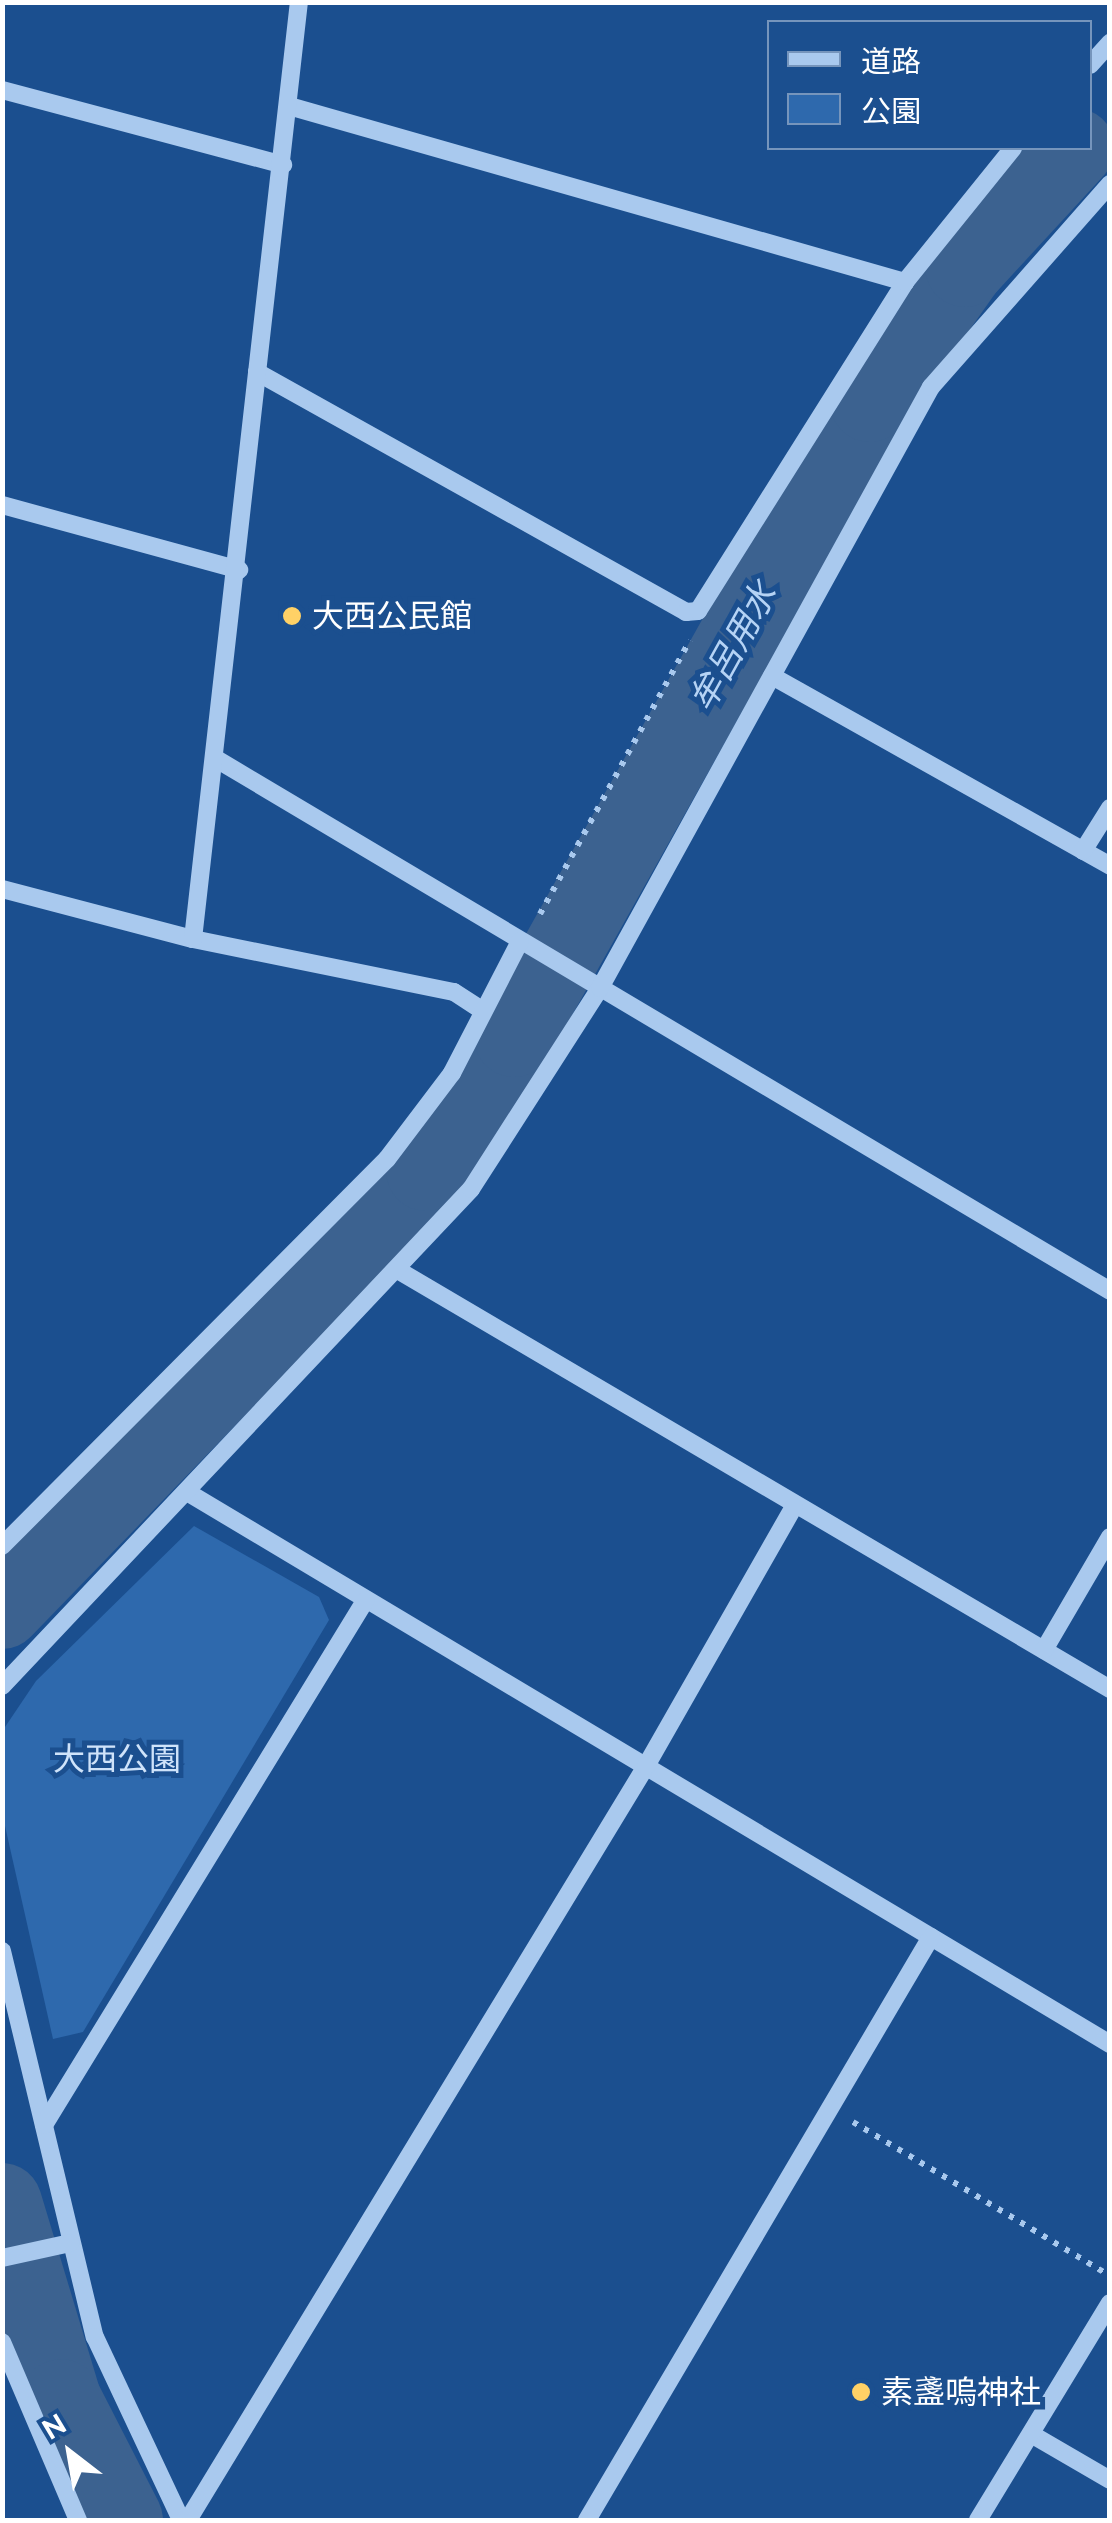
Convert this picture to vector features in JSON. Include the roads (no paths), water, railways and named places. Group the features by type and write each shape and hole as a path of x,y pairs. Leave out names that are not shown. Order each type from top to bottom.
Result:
{"street":[{"path":"193,940 218,760 299,2"},
{"path":"1092,63 1110,44"},
{"path":"2,90 283,166"},
{"path":"288,106 906,282"},
{"path":"257,372 686,612 698,611 906,282 1011,150"},
{"path":"2,1686 192,1494 401,1272 472,1190 600,988 931,387 1110,184"},
{"path":"2,505 239,570"},
{"path":"772,676 1110,866"},
{"path":"218,760 1110,1290"},
{"path":"1084,851 1110,808"},
{"path":"2,890 193,940 454,992 480,1008"},
{"path":"2,1546 387,1159 452,1073 480,1008 526,945"},
{"path":"401,1272 794,1507 1110,1689"},
{"path":"192,1494 1110,2044"},
{"path":"185,2520 646,1766 794,1507"},
{"path":"1044,1650 1110,1537"},
{"path":"44,2125 365,1601"},
{"path":"593,2519 931,1938"},
{"path":"2,1951 95,2337 185,2520"},
{"path":"2,2258 70,2243"},
{"path":"978,2520 1110,2304"},
{"path":"2,2342 78,2520"},
{"path":"1032,2434 1110,2480"}],"waterway":[{"name":"牟呂用水","path":"2,1609 426,1171 514,1037 870,402 965,267 1073,150"},
{"path":"2,2203 61,2399 123,2520"}],"place":[{"name":"大西公民館","path":"292,616"},
{"name":"素盞嗚神社","path":"861,2392"}],"park label":[{"name":"大西公園","path":"117,1759"}]}
